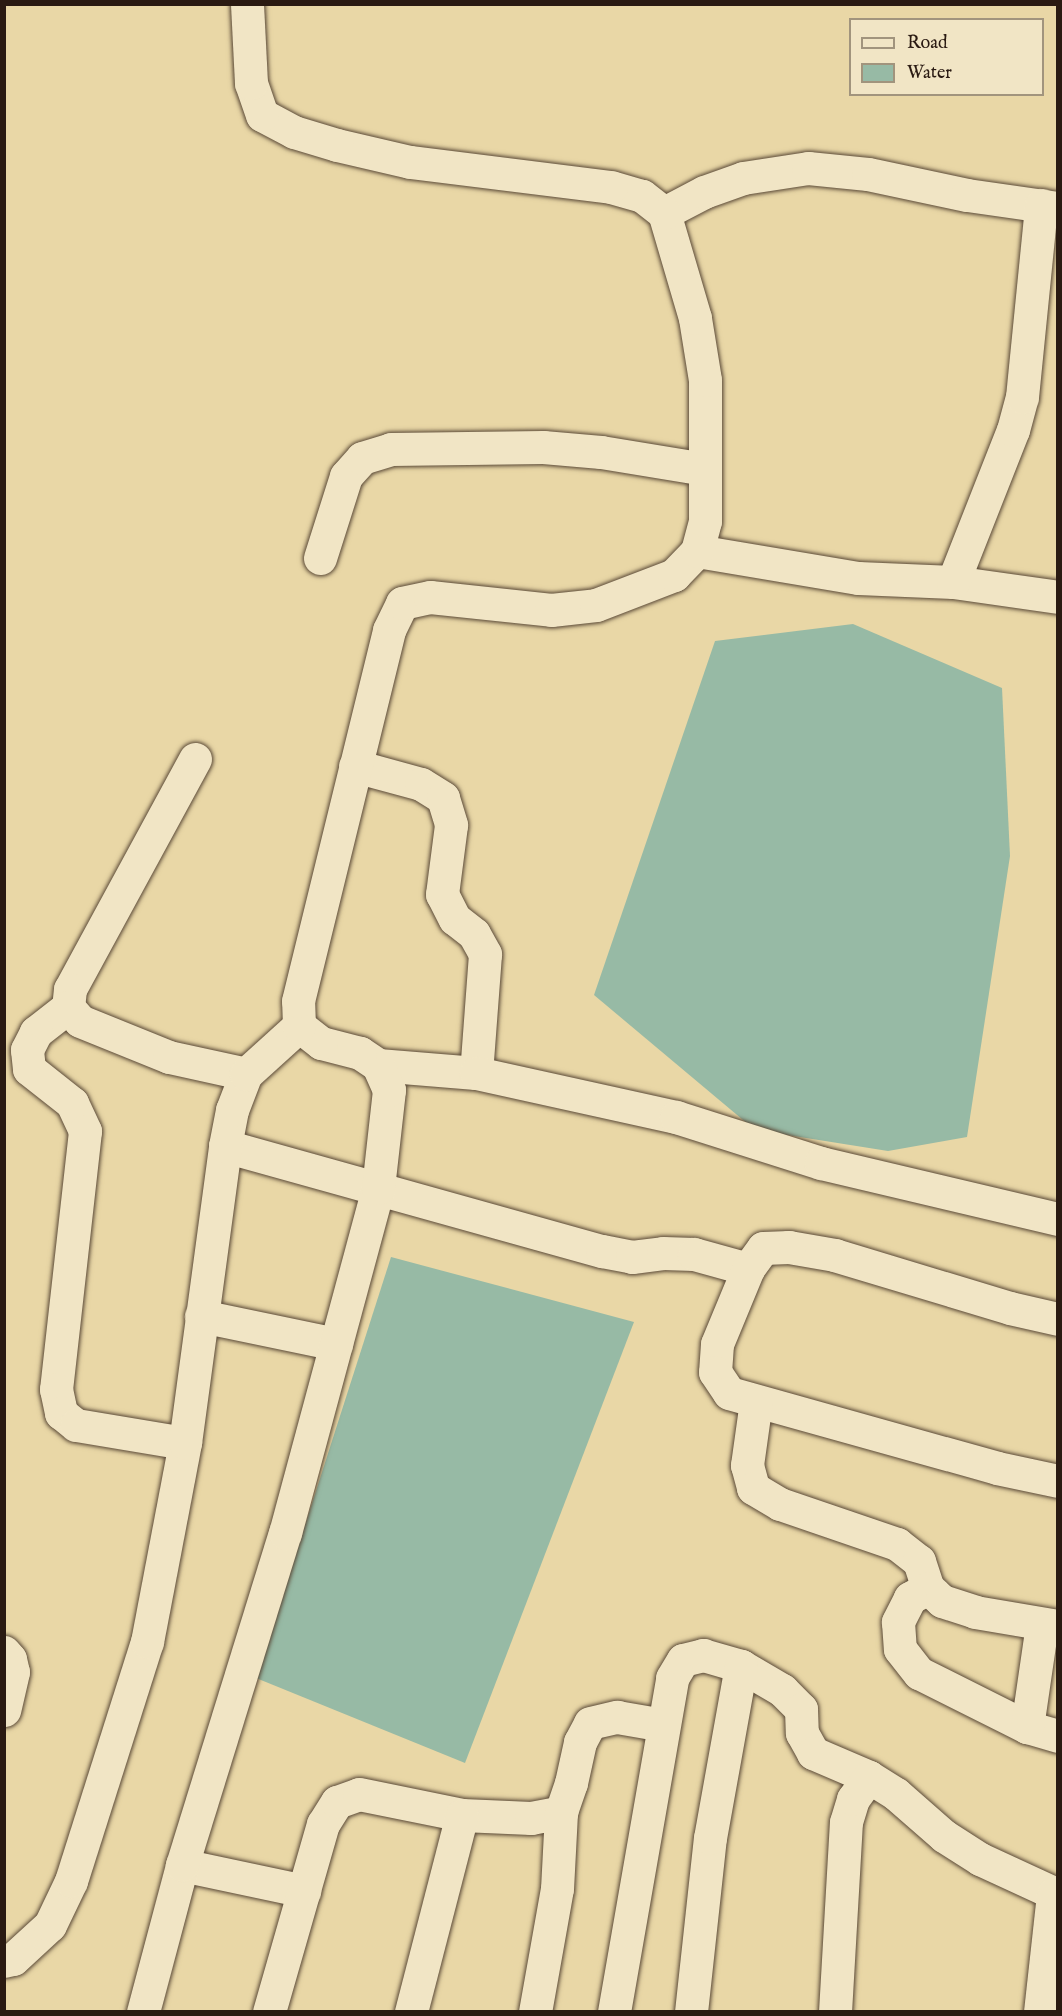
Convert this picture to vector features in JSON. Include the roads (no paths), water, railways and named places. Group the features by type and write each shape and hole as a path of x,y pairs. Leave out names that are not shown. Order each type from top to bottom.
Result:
{"street":[{"path":"246,4 251,83 262,115 294,132 337,146 410,162 611,187 642,196 664,213 696,318 705,380 705,521 697,551 674,575 596,605 551,610 430,597 402,603 389,630 355,766 298,1001 299,1026"},
{"path":"664,213 704,192 743,178 808,168 868,174 968,195 1049,207 1022,397 1013,430 953,582"},
{"path":"321,558 346,476 362,458 391,449 543,447 601,452 705,469"},
{"path":"697,551 858,578 953,582 1058,597"},
{"path":"185,1443 76,1425 61,1413 56,1389 85,1131 72,1103 29,1069 27,1050 36,1032 68,1007 70,989 195,759"},
{"path":"355,766 421,784 443,798 451,825 442,894 454,919 474,934 485,954 476,1073"},
{"path":"68,1007 80,1021 169,1057 246,1074"},
{"path":"299,1026 321,1043 360,1053 378,1065 476,1073 676,1117 821,1163 1058,1219"},
{"path":"4,1961 13,1959 50,1925 71,1881 147,1642 185,1443 201,1316 232,1110 246,1074 299,1026"},
{"path":"143,2012 182,1865 285,1533 378,1188 389,1090 378,1065"},
{"path":"225,1146 602,1251 632,1257 663,1253 694,1254 748,1269"},
{"path":"1058,1319 1010,1308 834,1255 789,1247 762,1248 748,1269 717,1344 715,1372 729,1393 997,1468 1058,1481"},
{"path":"201,1316 336,1344"},
{"path":"756,1401 747,1465 753,1488 780,1504 897,1544 919,1561 928,1588 942,1601 975,1612 1050,1625 1027,1727"},
{"path":"928,1588 910,1598 898,1622 900,1649 919,1673 1027,1727 1058,1737"},
{"path":"4,1652 10,1659 13,1672 4,1710"},
{"path":"614,2012 672,1678 683,1660 703,1655 741,1666 782,1690 801,1709 802,1733 813,1753 869,1777 896,1794 944,1836 980,1859 1055,1895 1040,2012"},
{"path":"691,2012 710,1838 741,1666"},
{"path":"535,2012 551,1934 557,1889 561,1812 571,1783 580,1742 590,1723 617,1717 663,1725"},
{"path":"835,2012 846,1822 853,1799 869,1777"},
{"path":"269,2012 323,1824 337,1802 359,1794 462,1815 531,1818 561,1812"},
{"path":"411,2012 462,1815"},
{"path":"182,1865 304,1891"}],"water":[{"path":"853,624 1002,688 1010,856 967,1137 888,1151 755,1130 594,995 715,641"},
{"path":"391,1257 634,1322 465,1763 256,1678"}]}
